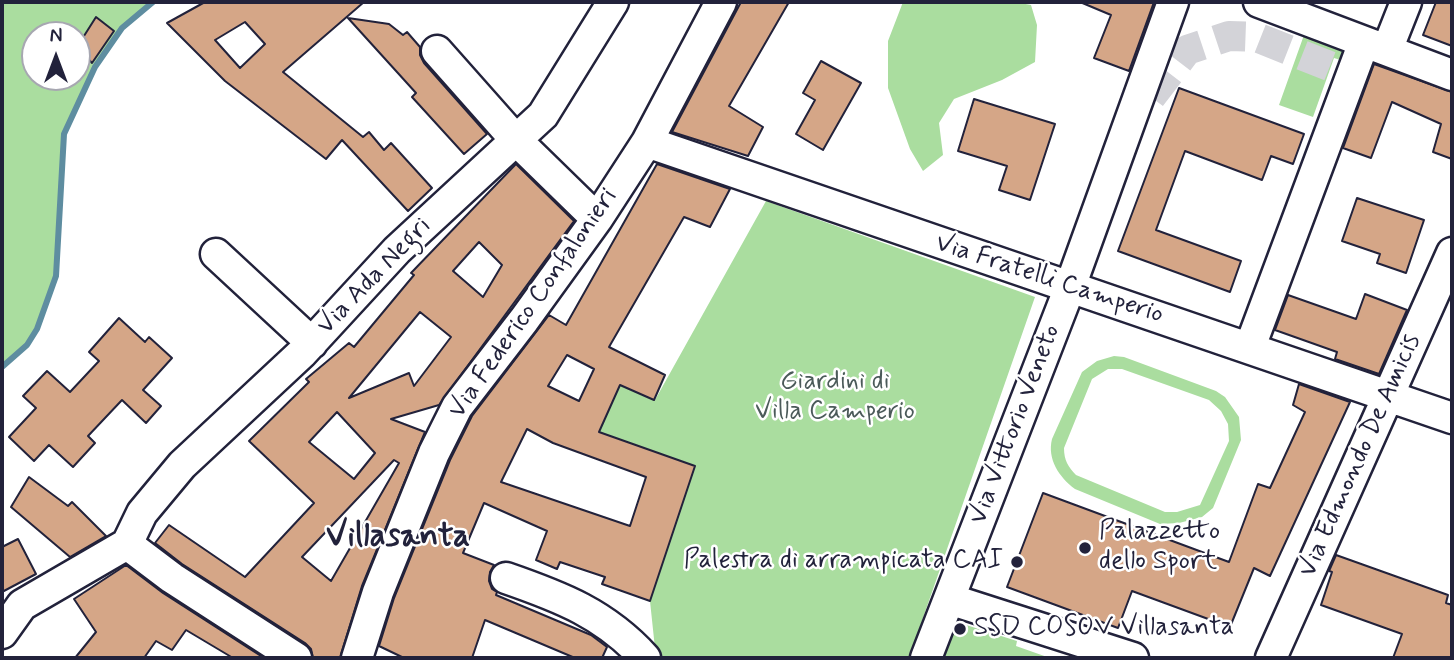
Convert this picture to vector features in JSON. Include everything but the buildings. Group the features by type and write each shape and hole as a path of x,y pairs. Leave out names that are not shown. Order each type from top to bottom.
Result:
{"street":[{"name":"Via Ada Negri","path":"127,544 142,513 182,465 312,343 397,250 543,115 613,2"},
{"name":"Via Federico Confalonieri","path":"357,658 378,592 434,453 457,407 597,219 647,142 721,2"},
{"name":"Via Vittorio Veneto","path":"926,658 1070,287 1114,164 1149,84 1173,2"},
{"path":"1259,2 1452,75"},
{"path":"1250,347 1327,142 1375,46 1406,2"},
{"path":"437,51 515,139 597,219"},
{"path":"1327,142 1322,126 1323,113 1337,69"},
{"name":"Via Fratelli Camperio","path":"647,142 1452,418"},
{"name":"Via Edmondo De Amicis","path":"1271,658 1452,253"},
{"path":"216,254 312,343"},
{"path":"2,633 22,606 127,544 172,578 296,658"},
{"path":"506,578 552,594 606,621 645,658"},
{"path":"949,599 1133,658"}],"green space":[{"path":"2,2 153,2 122,28 91,76 91,21 21,21 21,91 84,91 64,134 56,276 37,329 27,345 2,367"},
{"path":"903,2 1015,2 1031,5 1037,25 1035,62 1002,80 954,99 939,123 943,155 923,171 910,149 888,88 888,41"},
{"path":"1304,35 1350,51 1347,62 1334,58 1313,117 1279,105"},
{"name":"Giardini di Villa Camperio","path":"766,201 1035,297 909,658 656,658 650,601 695,466 599,432 620,385 655,400"},
{"path":"1114,356 1124,357 1216,391 1225,397 1239,417 1241,440 1213,508 1202,517 1179,523 1160,524 1075,489 1059,473 1051,454 1052,439 1082,372 1097,361","holes":["1108,369 1122,369 1209,400 1221,411 1228,424 1229,441 1200,505 1177,512 1165,512 1076,475 1069,466 1064,448 1092,379"]},
{"name":"SSD COSOV Villasanta","path":"944,618 1017,641 1016,646 1050,658 931,658"}],"waterway":[{"path":"2,367 27,345 37,329 56,276 64,134 95,67 122,28 153,2"}],"tunnel":[{"path":"1151,97 1187,50 1229,36 1256,37 1337,69"}],"place":[{"name":"Palazzetto dello Sport","path":"1085,548"},
{"name":"Palestra di arrampicata CAI","path":"1017,562"},
{"name":"SSD COSOV Villasanta","path":"960,629"}],"district":[{"name":"Villasanta","path":"398,538"}]}
